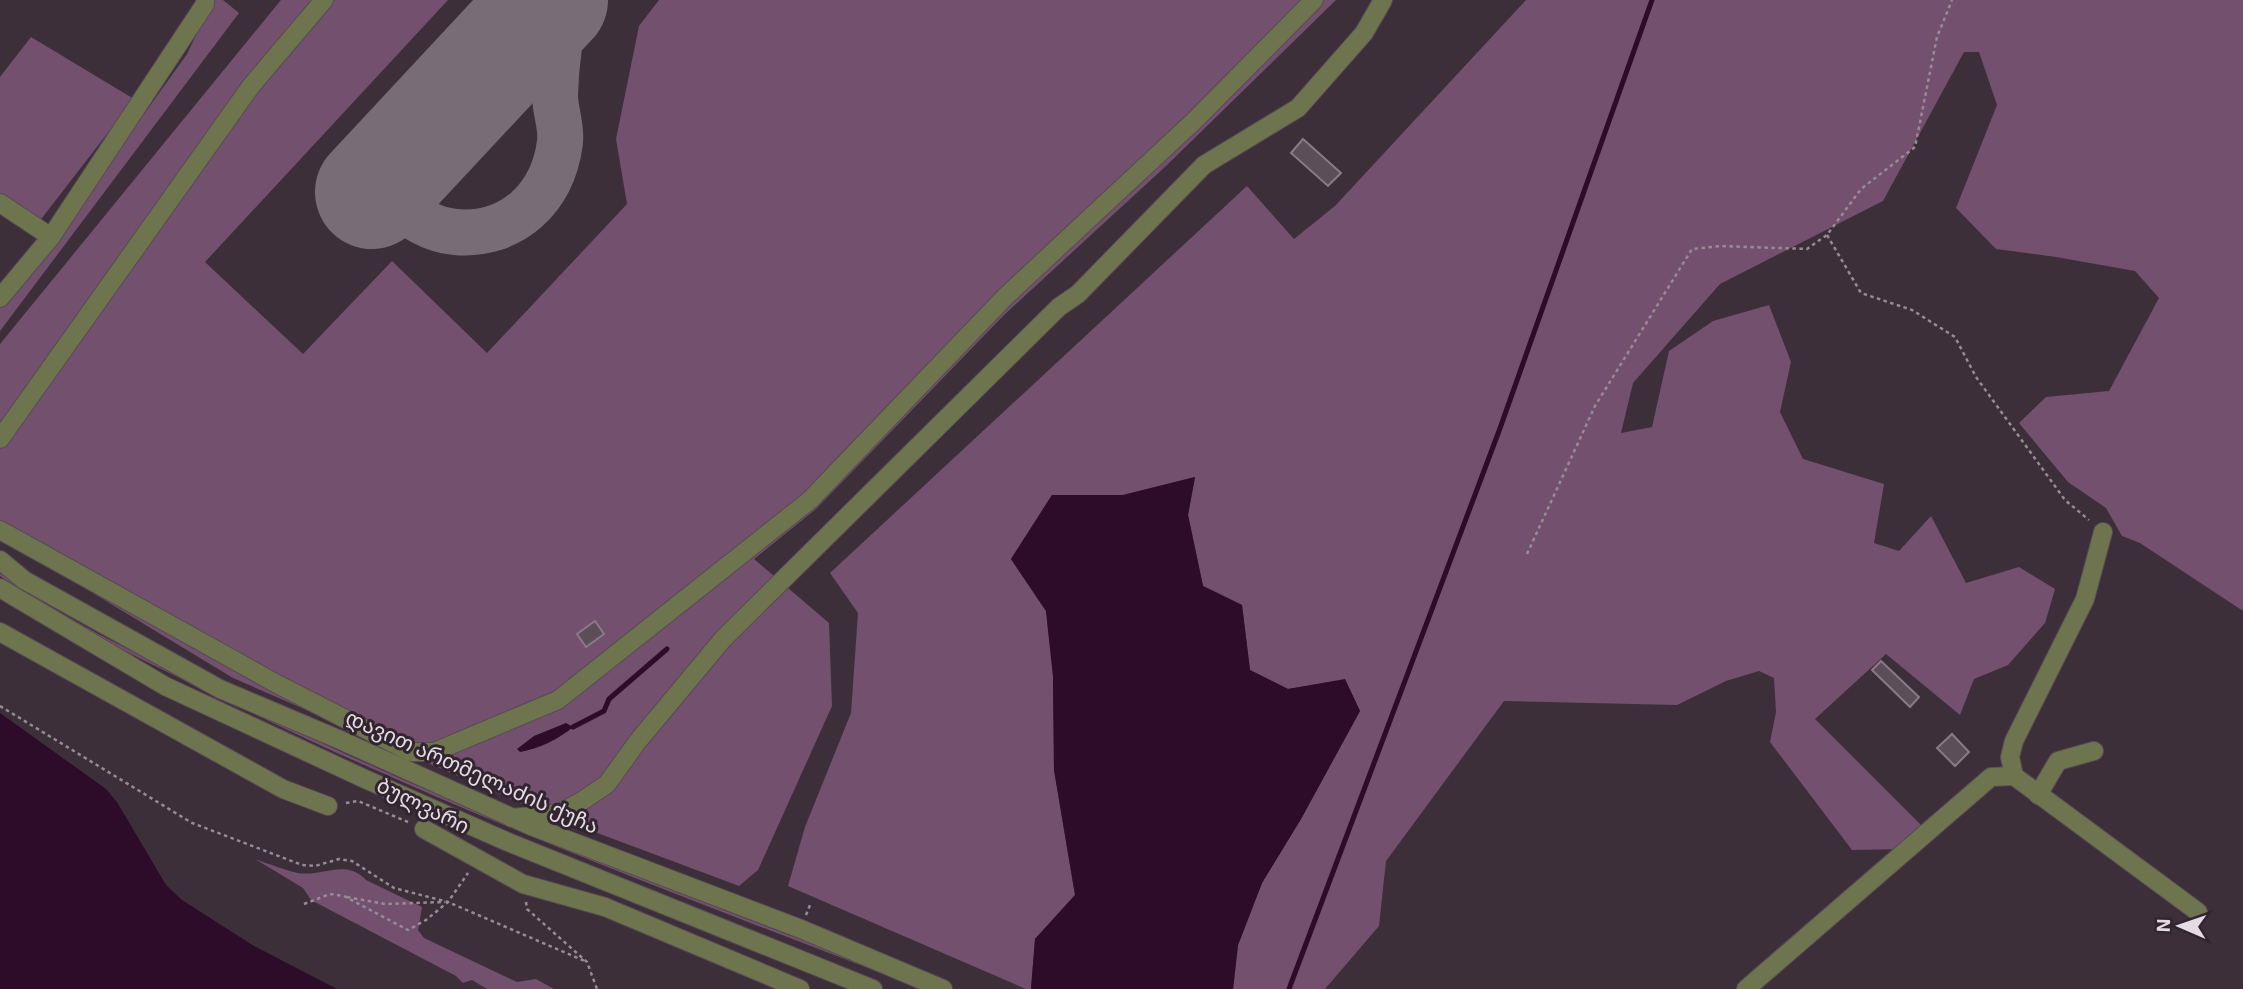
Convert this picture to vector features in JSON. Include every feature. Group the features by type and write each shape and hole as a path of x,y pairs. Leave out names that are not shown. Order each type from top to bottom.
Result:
{"street":[{"path":"0,298 51,237 205,4 205,0"},
{"path":"0,439 251,86 324,0"},
{"path":"0,530 277,684 410,752 434,752 454,746 558,700 810,500 1006,296 1194,121 1314,0"},
{"path":"512,818 560,813 582,802 607,784 638,741 723,639 1059,307 1078,294 1204,165 1298,108 1364,33 1383,0"},
{"path":"0,203 51,237"},
{"path":"2103,532 2085,599 2014,741 2010,757 2014,776 2198,912"},
{"name":"დავით ართმელაძის ქუჩა","path":"0,560 24,580 220,689 512,818 801,929 943,989"},
{"path":"0,588 165,686 365,779 508,842 873,989"},
{"path":"0,632 283,789 328,806"},
{"path":"2038,795 2058,761 2094,751"},
{"path":"1746,989 1990,777 2014,776"},
{"name":"ბულვარი","path":"424,829 523,884 606,908 800,989"}],"path":[{"path":"1527,554 1595,406 1692,249 1721,246 1807,249 1827,235 1861,189 1916,147 1937,37 1952,0"},
{"path":"1827,235 1861,293 1912,310 1955,337 1976,377 2065,500 2103,532"},
{"path":"0,706 192,823 302,865 315,866 339,859 352,861 394,888 448,902 587,962"},
{"name":"ბულვარი","path":"328,806 358,801 424,829"},
{"path":"344,897 408,930 426,920 448,902 478,859"},
{"path":"523,884 527,909 587,962 597,989"},
{"path":"304,904 330,894 385,904 448,902"}],"shaded area":[{"path":"213,0 223,0 239,13 0,331 0,304 55,238 187,54"},
{"path":"281,0 448,0 205,262 303,354 392,261 487,353 627,204 616,139 639,26 659,0 1336,0 1166,166 1004,315 816,509 754,559 829,623 832,706 758,870 739,886 536,810 233,678 17,547 0,532 0,344"},
{"path":"1526,0 2243,0 2243,611 2140,543 2122,536 2106,508 2068,482 2019,423 2046,397 2109,391 2159,298 2135,271 1996,249 1956,208 1997,105 1979,52 1964,52 1883,201 1720,284 1633,383 1621,433 1652,427 1669,351 1713,321 1769,305 1791,362 1780,412 1803,459 1884,484 1874,543 1899,551 1931,516 1966,583 2019,567 2055,589 2045,623 2008,665 1974,679 1960,715 1886,654 1815,719 1928,832 1908,849 1852,850 1770,742 1776,712 1774,678 1759,671 1726,681 1677,705 1504,701 1386,861 1379,926 1325,989 1233,989 1238,945 1262,883 1301,819 1360,711 1345,680 1288,689 1250,670 1242,605 1203,586 1188,515 1195,477 1123,495 1052,495 1011,559 1046,611 1053,676 1054,770 1075,895 1035,939 1031,989 788,886 805,827 851,713 858,613 830,573 1247,186 1294,239 1335,206"},
{"path":"31,37 134,99 35,227 0,203 0,77"},
{"path":"1195,477 1188,515 1203,586 1242,605 1250,670 1288,689 1345,679 1360,711 1301,819 1262,883 1238,945 1233,989 1031,989 1035,939 1075,895 1054,770 1053,676 1046,611 1011,559 1052,495 1123,495"},
{"path":"0,573 56,610 115,643 321,743 493,818 930,989 922,989 581,857 329,749 89,632 29,596 0,576"},
{"path":"0,713 106,789 117,802 166,885 182,900 254,946 337,989 0,989"},
{"path":"566,723 573,727 555,739 527,751 520,752 517,749 534,736"},
{"path":"255,859 298,873 350,870 422,907 418,930 424,938 517,982 536,979 554,989 487,989 472,980 463,983 456,976 311,900 303,888"}],"building":[{"path":"1303,139 1341,173 1328,186 1291,153"},
{"path":"595,621 604,634 586,647 577,634"},
{"path":"1881,661 1919,697 1910,707 1872,670"},
{"path":"1952,734 1969,752 1955,766 1937,748"}],"waterway":[{"path":"1289,989 1499,431 1652,0"},
{"path":"573,727 604,711 609,699 667,649"}],"taxiway":[{"path":"526,0 464,49 370,147 384,182 395,200 407,212 430,225 455,232 476,232 494,228 526,210 549,180 560,142 555,101 557,59 568,0"}],"runway":[{"path":"372,192 551,0"}]}
